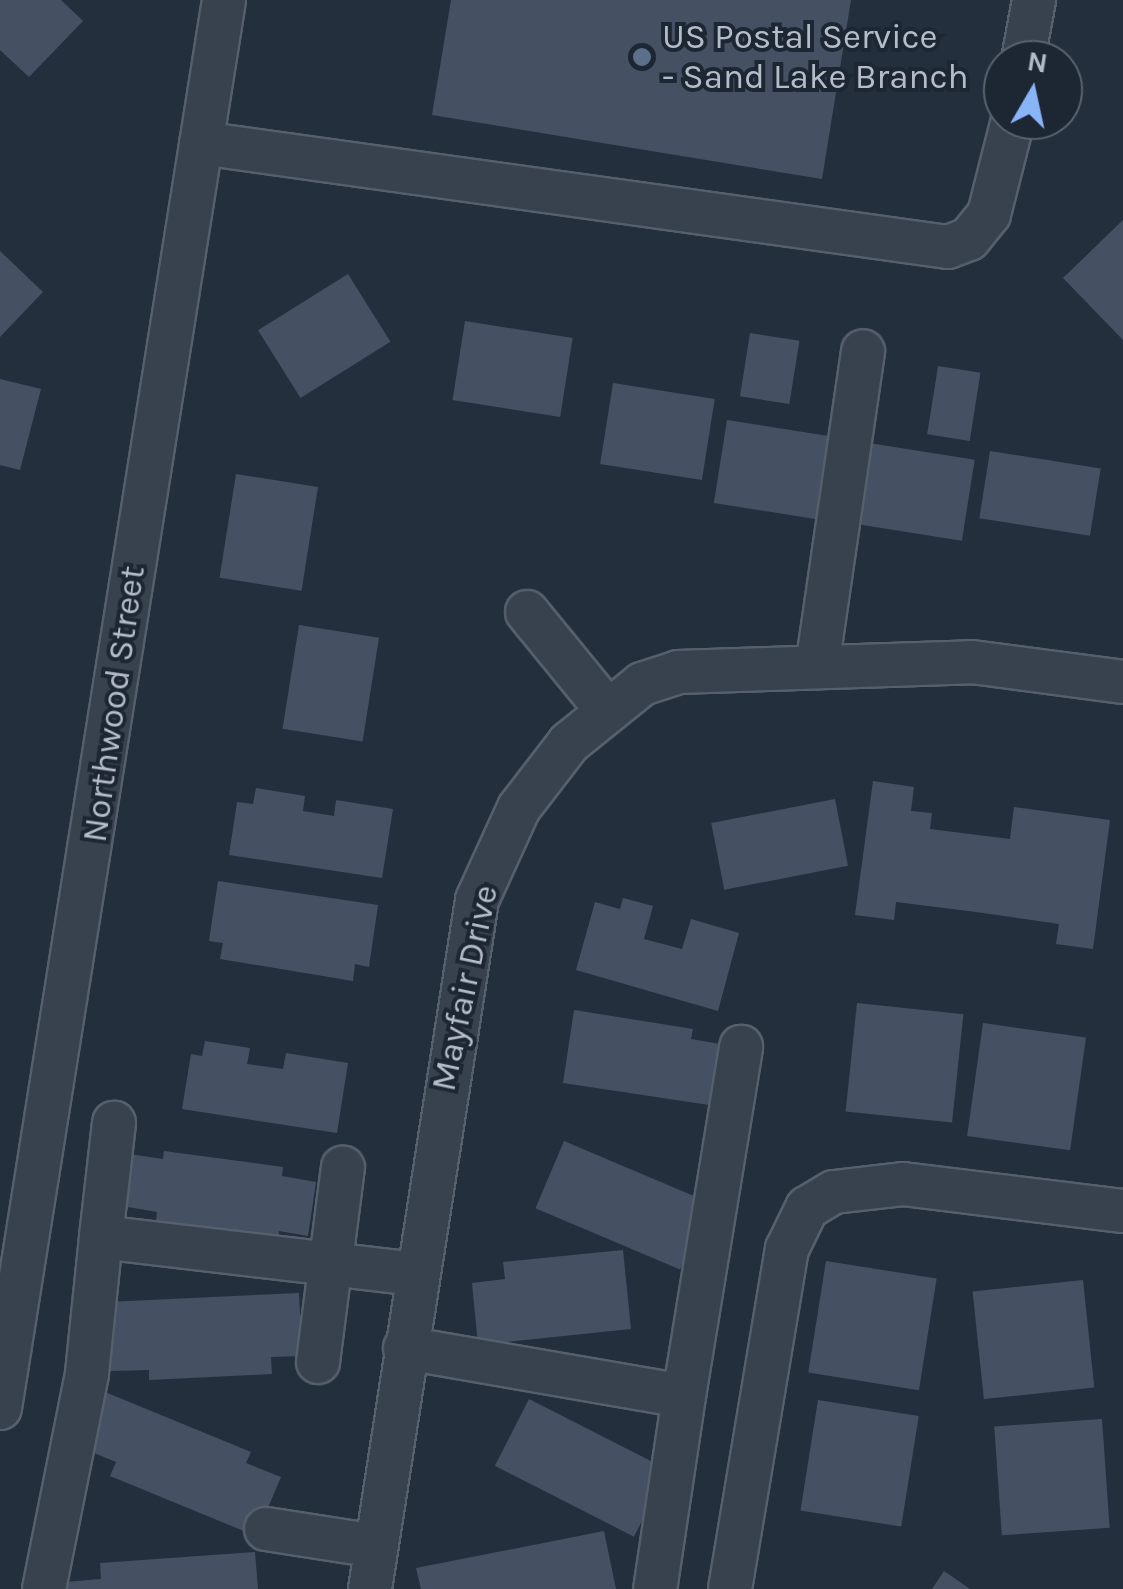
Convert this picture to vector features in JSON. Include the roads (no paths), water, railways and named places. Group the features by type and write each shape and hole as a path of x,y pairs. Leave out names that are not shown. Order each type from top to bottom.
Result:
{"street":[{"name":"Northwood Street","path":"0,1408 224,0"},
{"path":"1027,40 1034,0"},
{"path":"202,143 948,247 970,239 989,214 1008,140"},
{"path":"817,668 863,351"},
{"path":"527,612 606,709"},
{"name":"Mayfair Drive","path":"370,1589 415,1274 476,900 519,808 606,709 678,672 972,662 1123,682"},
{"path":"654,1589 741,1047"},
{"path":"44,1589 87,1373 114,1124"},
{"path":"318,1362 344,1168"},
{"path":"730,1589 787,1249 807,1208 834,1192 903,1184 1123,1211"},
{"path":"101,1237 415,1274"},
{"path":"404,1348 684,1396"},
{"path":"266,1530 376,1546"}],"place":[{"name":"US Postal Service - Sand Lake Branch","path":"642,57"}]}
